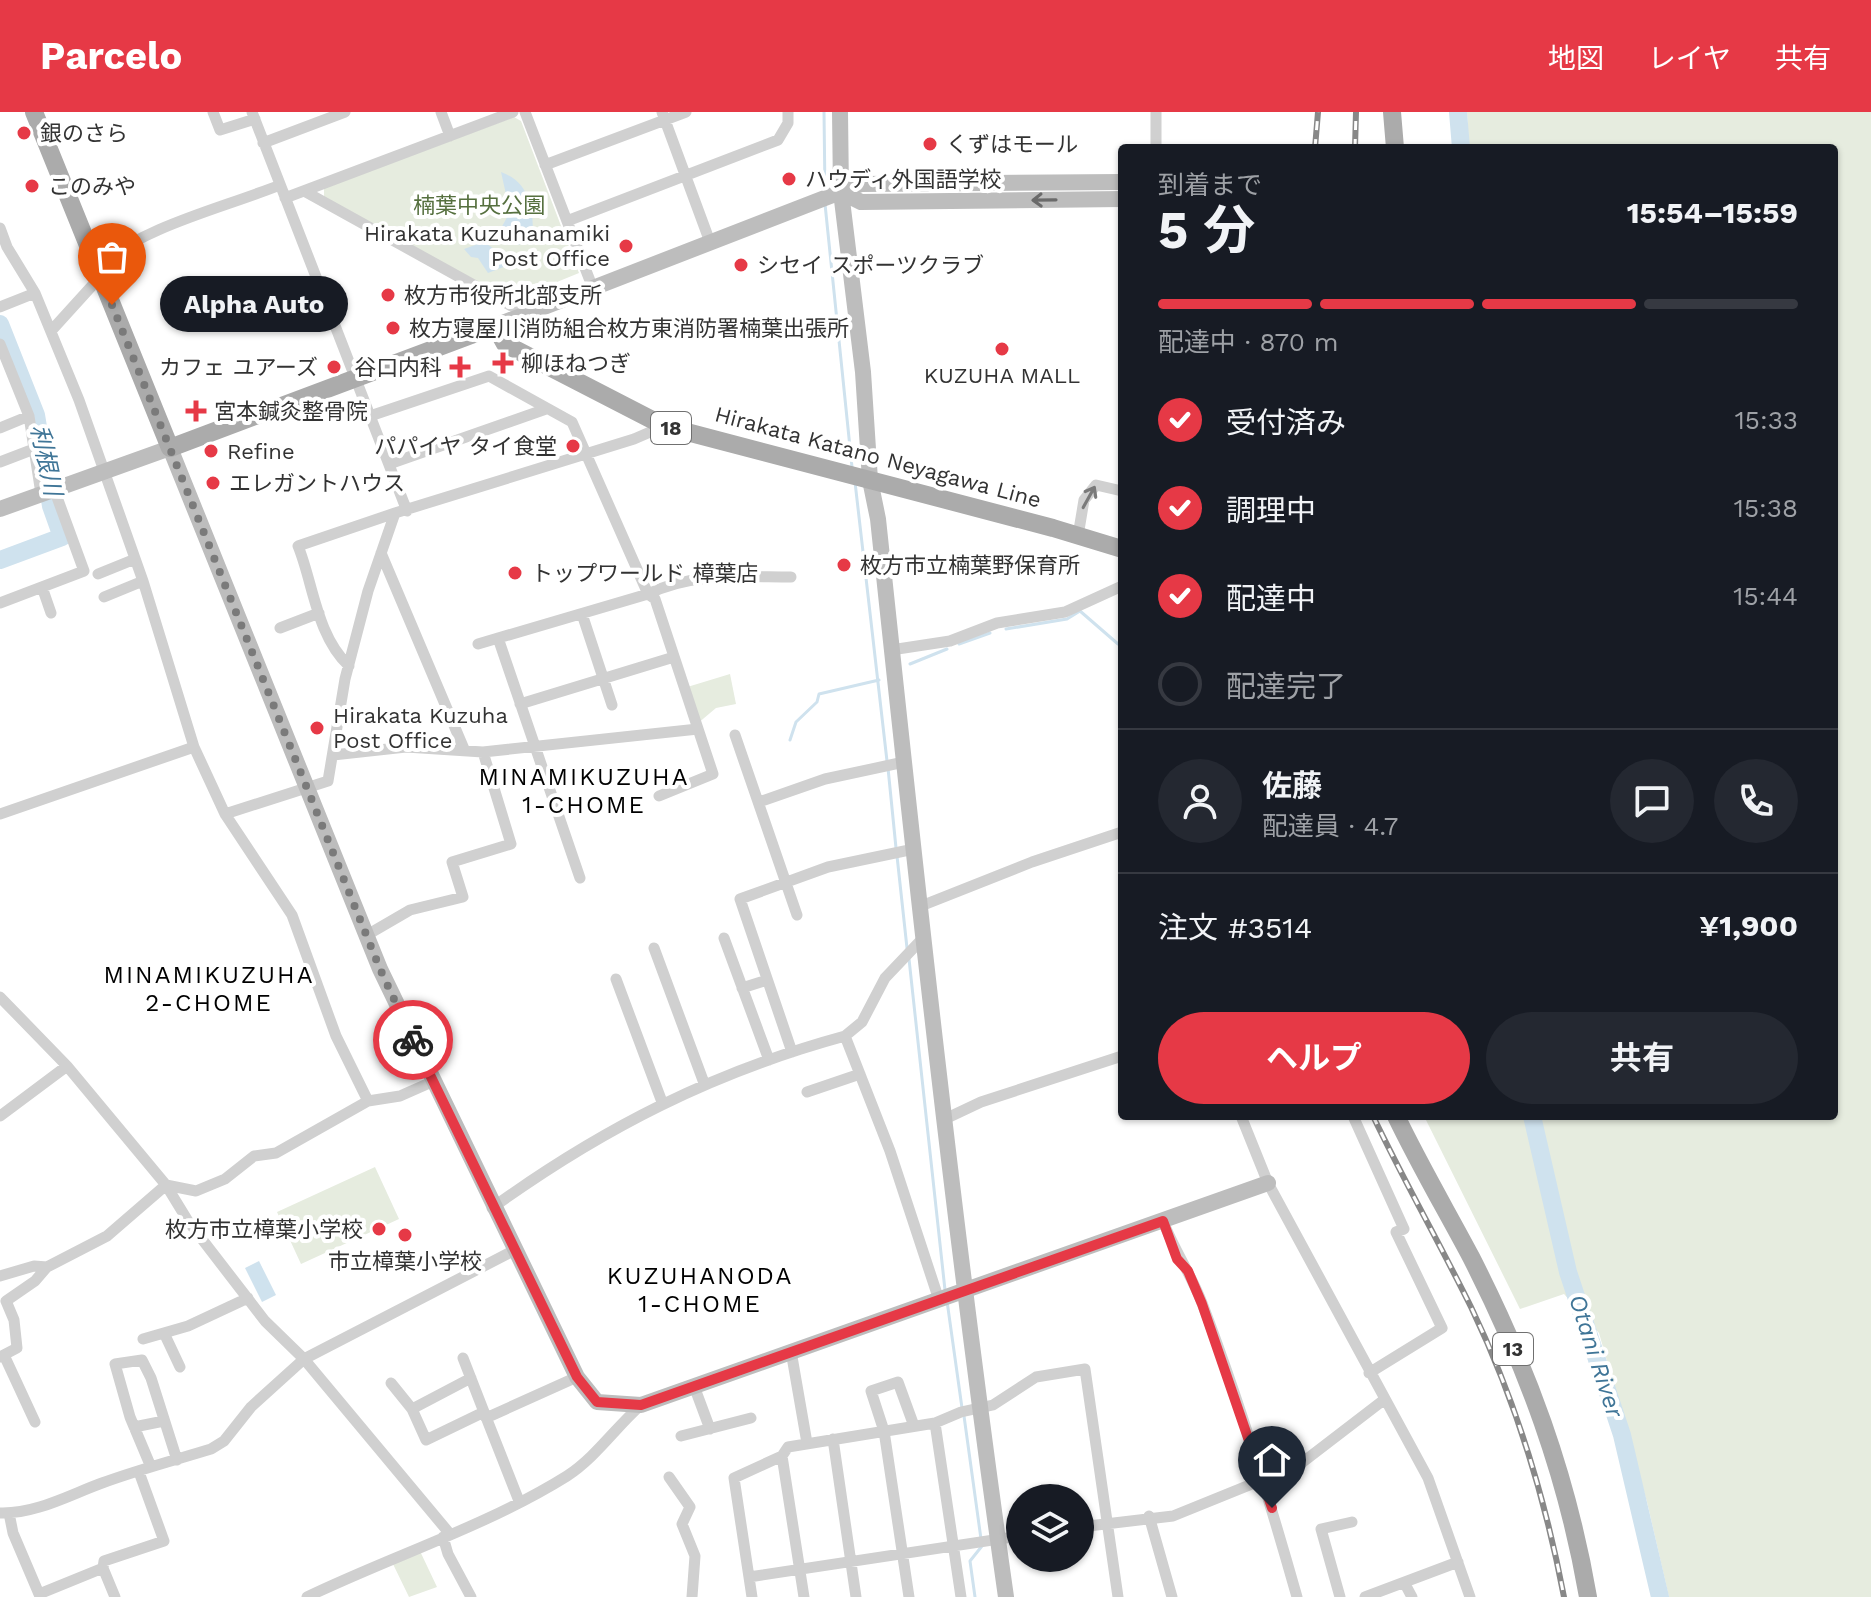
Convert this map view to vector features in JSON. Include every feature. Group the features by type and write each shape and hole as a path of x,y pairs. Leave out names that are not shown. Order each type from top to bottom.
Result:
{"main road":[{"path":"34,112 170,448 495,326"},
{"path":"1392,112 1395,144"},
{"name":"Hirakata Katano Neyagawa Line","path":"495,326 505,344 664,426 1118,548"},
{"name":"13","path":"1398,1120 1470,1255 1555,1450 1575,1523 1588,1597"}],"street":[{"path":"213,112 220,130 253,115 389,464 401,512 381,553 349,666 328,781 308,790 225,814"},
{"path":"263,143 345,112"},
{"path":"441,112 450,136"},
{"path":"285,198 513,112"},
{"path":"525,112 592,286"},
{"path":"545,165 663,116 686,112"},
{"path":"567,221 778,140 788,123 788,112"},
{"path":"840,112 841,192 863,372 870,480 921,906 962,1292 1006,1597"},
{"path":"1156,112 1156,144"},
{"path":"663,116 710,242"},
{"path":"495,326 861,184 1118,182"},
{"path":"51,331 112,253 280,185"},
{"path":"304,191 526,314"},
{"path":"841,192 861,202 1118,199"},
{"path":"0,228 7,247 35,293 51,331 143,581 194,747 225,814 292,915 336,1036 368,1101"},
{"path":"0,307 35,293"},
{"path":"0,344 4,365 29,416 34,449 48,492 84,571 0,603"},
{"path":"370,416 489,376 572,422 648,594 655,599 713,774 659,796"},
{"path":"389,464 546,409"},
{"path":"0,428 29,416"},
{"path":"349,666 338,656 319,613 298,546 664,426"},
{"path":"0,509 170,448 367,935 513,1251 577,1377 597,1402 641,1405"},
{"path":"0,462 34,449"},
{"path":"1078,536 1084,500 1096,485 1118,490"},
{"path":"381,553 464,749"},
{"path":"98,574 135,559"},
{"path":"478,644 648,594 666,585 699,579 791,577"},
{"path":"104,597 143,581"},
{"path":"42,587 51,613"},
{"path":"891,650 950,641 997,623 1065,612 1118,588"},
{"path":"280,628 319,613"},
{"path":"582,614 612,705"},
{"path":"498,638 580,878"},
{"path":"520,704 674,657"},
{"path":"333,755 406,747 483,752 698,729"},
{"path":"735,735 797,915"},
{"path":"0,814 194,747"},
{"path":"367,935 410,910 463,897 452,862 511,844 483,752"},
{"path":"759,802 825,779 904,762"},
{"path":"921,906 1032,862 1118,833"},
{"path":"792,1052 740,899 828,867 914,849"},
{"path":"492,1208 572,1151 662,1102 704,1083 845,1036 862,1022 885,978 924,937"},
{"path":"724,938 769,1060"},
{"path":"654,948 704,1083"},
{"path":"616,979 662,1102"},
{"path":"742,988 767,980"},
{"path":"0,997 67,1066 166,1185 188,1221 248,1298 304,1359 446,1535 448,1554 471,1597"},
{"path":"845,1036 890,1151 939,1300"},
{"path":"945,1119 981,1102 1118,1057"},
{"path":"0,1116 67,1066"},
{"path":"807,1092 860,1074"},
{"path":"166,1185 196,1191 225,1179 254,1156 276,1153 368,1101 400,1096 434,1081"},
{"path":"1243,1120 1268,1183 1428,1478 1470,1597"},
{"path":"1355,1120 1404,1229 1396,1232 1442,1328 1369,1373"},
{"path":"307,1597 519,1501 568,1475 597,1453 617,1425 641,1405 1268,1183"},
{"path":"35,1422 2,1356 17,1348 18,1340 6,1301 35,1281 47,1267 107,1236 166,1185"},
{"path":"1163,1221 1177,1259 1188,1271 1198,1294 1263,1478 1297,1597"},
{"path":"103,1568 40,1595 4,1513 62,1500 224,1441 251,1407 304,1359 513,1251"},
{"path":"0,1276 34,1266 47,1267"},
{"path":"143,1339 248,1298"},
{"path":"164,1333 180,1367"},
{"path":"791,1351 807,1443"},
{"path":"463,1358 519,1501"},
{"path":"115,1597 103,1568 104,1561 164,1541 115,1364 142,1360 177,1460"},
{"path":"739,1597 752,1594 734,1478 782,1456 788,1447 935,1423 993,1405 1036,1377 1085,1369 1118,1597"},
{"path":"391,1383 412,1409 426,1440 577,1377"},
{"path":"412,1409 471,1378"},
{"path":"909,1597 884,1431 871,1391 898,1382 914,1426"},
{"path":"694,1386 710,1429"},
{"path":"1094,1525 1149,1516 1173,1516 1299,1465 1385,1399"},
{"path":"681,1436 751,1418"},
{"path":"134,1427 164,1421"},
{"path":"935,1423 961,1597"},
{"path":"833,1439 856,1597"},
{"path":"782,1456 804,1597"},
{"path":"669,1477 690,1507 682,1524 695,1556 692,1597"},
{"path":"1149,1516 1172,1597"},
{"path":"1340,1597 1321,1529 1346,1527"},
{"path":"749,1577 1006,1538"},
{"path":"1373,1596 1458,1562"},
{"path":"1405,1584 1412,1597"}],"green space":[{"path":"1467,112 1871,112 1871,1597 1669,1597 1647,1502 1599,1333 1564,1294 1520,1309 1426,1120 1838,1120 1838,144 1469,144"},
{"name":"楠葉中央公園","path":"514,117 521,121 579,273 513,300 324,200 324,188"},
{"path":"730,674 736,704 716,708 697,724 684,688"},
{"path":"375,1167 399,1219 301,1264 277,1212"},
{"path":"419,1549 437,1587 409,1597 392,1562"}],"water":[{"path":"501,172 518,182 528,196 533,233 527,236 527,242 518,245 500,230 510,212"},
{"path":"487,244 514,263 488,273 478,258 471,257 464,249"},
{"path":"259,1261 276,1295 262,1302 245,1268"}],"waterway":[{"path":"824,112 825,193"},
{"name":"Otani River","path":"1458,112 1461,144"},
{"path":"825,204 852,467"},
{"name":"利根川","path":"0,324 36,415 51,506 62,537 0,560"},
{"path":"855,482 887,761"},
{"path":"1006,629 1067,619 1080,611 1118,644"},
{"path":"959,644 990,633"},
{"path":"910,664 947,649"},
{"path":"790,740 796,722 817,702 819,694 879,680"},
{"path":"888,768 896,848"},
{"path":"897,856 907,948"},
{"path":"909,959 945,1290"},
{"name":"Otani River","path":"1533,1120 1568,1272 1622,1435 1660,1597"},
{"path":"947,1301 962,1408"},
{"path":"964,1416 981,1539"},
{"path":"975,1597 970,1561 982,1546"}],"railway":[{"path":"1315,144 1318,112"},
{"path":"1355,144 1356,112"},
{"path":"1375,1120 1471,1307 1501,1377 1538,1486 1564,1597"}],"way so far":[{"path":"112,305 380,969 413,1040"}],"place":[{"name":"銀のさら","path":"24,133"},
{"name":"くずはモール","path":"930,144"},
{"name":"ハウディ外国語学校","path":"789,179"},
{"name":"このみや","path":"32,186"},
{"name":"Hirakata Kuzuhanamiki Post Office","path":"626,246"},
{"name":"シセイ スポーツクラブ","path":"741,265"},
{"name":"枚方市役所北部支所","path":"388,295"},
{"name":"Alpha Auto","path":"112,305"},
{"name":"枚方寝屋川消防組合枚方東消防署楠葉出張所","path":"393,328"},
{"name":"KUZUHA MALL","path":"1002,349"},
{"name":"柳ほねつぎ","path":"503,363"},
{"name":"カフェ ユアーズ","path":"334,367"},
{"name":"谷口内科","path":"460,367"},
{"name":"宮本鍼灸整骨院","path":"196,411"},
{"name":"パパイヤ タイ食堂","path":"573,446"},
{"name":"Refine","path":"211,451"},
{"name":"エレガントハウス","path":"213,483"},
{"name":"枚方市立楠葉野保育所","path":"844,565"},
{"name":"トップワールド 樟葉店","path":"515,573"},
{"name":"Hirakata Kuzuha Post Office","path":"317,728"},
{"name":"枚方市立樟葉小学校","path":"379,1229"},
{"name":"市立樟葉小学校","path":"405,1235"}],"district":[{"name":"MINAMIKUZUHA 1-CHOME","path":"584,791"},
{"name":"MINAMIKUZUHA 2-CHOME","path":"209,989"},
{"name":"KUZUHANODA 1-CHOME","path":"700,1290"}],"route":[{"path":"413,1040 577,1377 597,1402 641,1405 1163,1221 1177,1259 1188,1271 1202,1304 1272,1508"}]}
